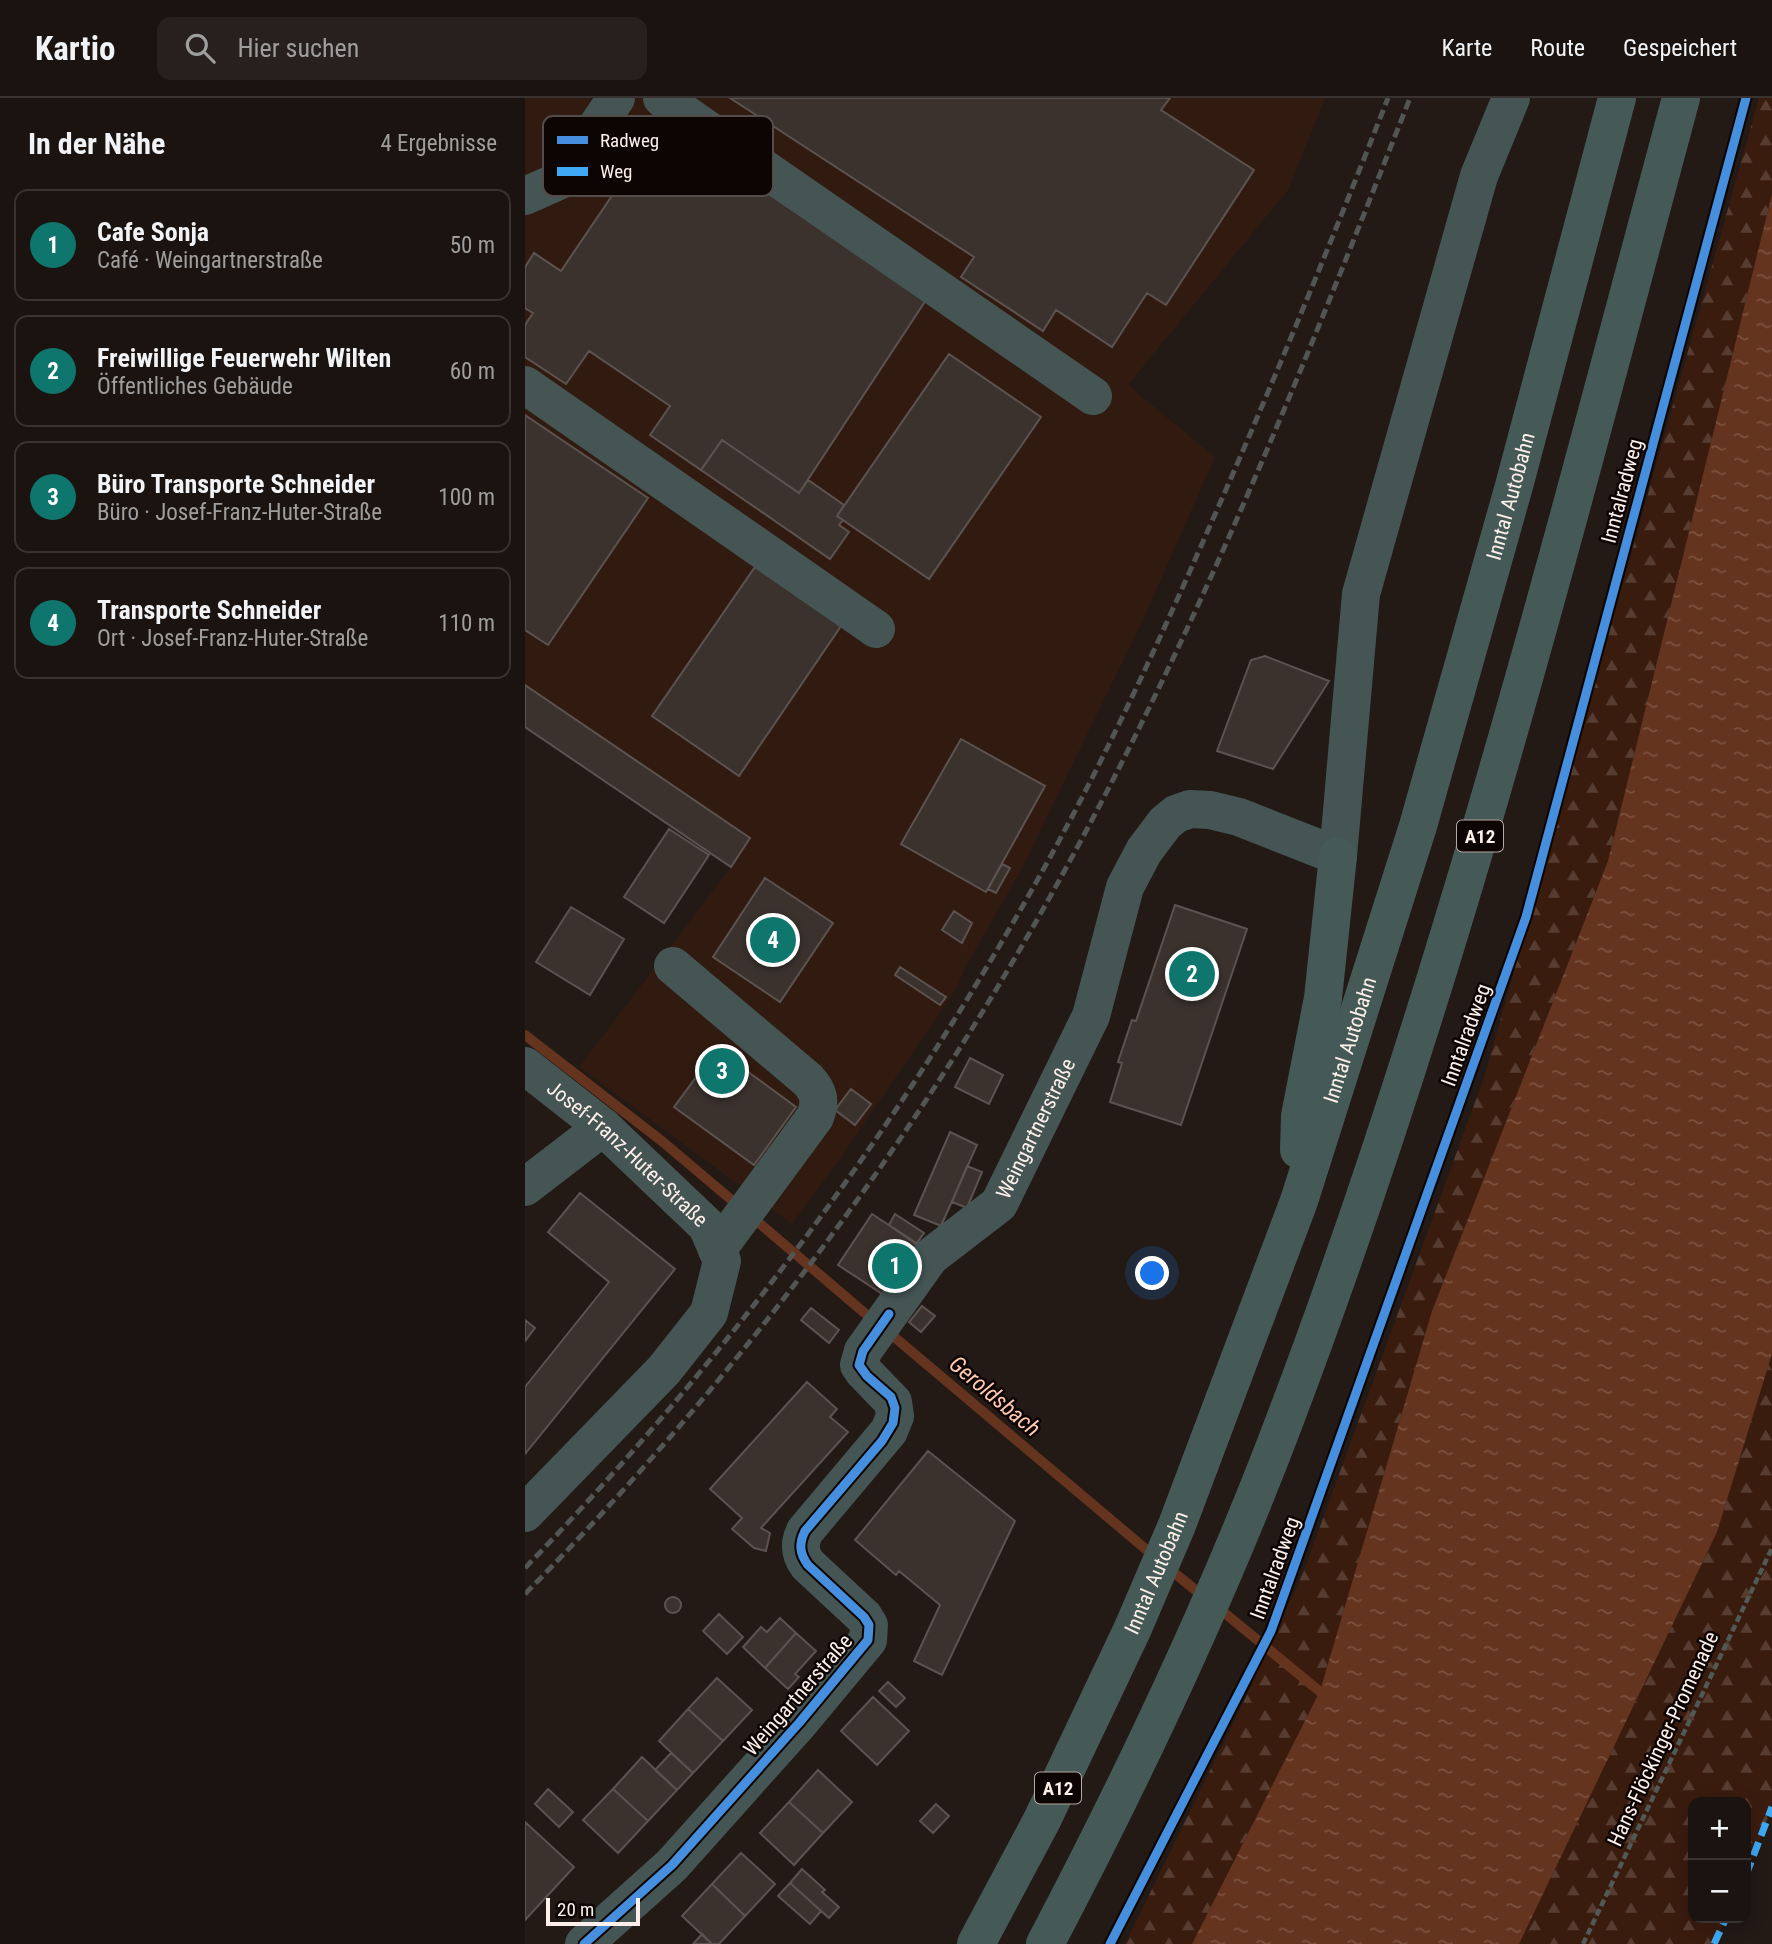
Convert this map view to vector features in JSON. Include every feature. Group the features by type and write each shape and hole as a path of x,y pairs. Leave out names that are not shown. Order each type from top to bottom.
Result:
{"highway":[{"name":"Inntal Autobahn","path":"976,1944 1042,1820 1133,1628 1177,1525 1299,1201 1418,826 1514,486 1617,98"},
{"name":"A12","path":"1045,1944 1093,1853 1186,1658 1230,1558 1286,1418 1369,1188 1477,846 1681,98"},
{"path":"1299,1201 1300,1116 1323,998 1338,856"}],"street":[{"path":"604,116 616,98"},
{"path":"662,98 688,116"},
{"path":"1338,856 1361,594 1479,176 1511,98"},
{"path":"773,175 1093,396"},
{"path":"525,196 543,188"},
{"path":"525,385 876,629"},
{"name":"Weingartnerstraße","path":"584,1944 672,1864 799,1723 868,1640 869,1625 864,1617 808,1565 803,1559 800,1544 805,1531 882,1441 893,1423 895,1408 891,1397 859,1365 863,1351 930,1257 999,1204 1091,1016 1125,887 1144,851 1165,823 1176,814 1190,809 1210,810 1239,817 1338,856"},
{"path":"673,966 808,1080 820,1099 815,1117 717,1250"},
{"name":"Josef-Franz-Huter-Straße","path":"525,1066 604,1127 707,1226 722,1261 709,1313 664,1370 525,1513"},
{"path":"525,1187 604,1127"}],"shaded area":[{"path":"525,98 1325,98 1288,190 1128,385 1215,457 1142,622 1020,872 964,970 957,988 792,1224 579,1067 731,867 525,727"}],"green space":[{"path":"1759,98 1772,98 1772,194 1608,861 1432,1311 1320,1691 1192,1944 1125,1944 1247,1695 1303,1573 1485,1075"},
{"path":"1772,1354 1772,1807 1751,1862 1751,1797 1688,1797 1688,1923 1724,1923 1714,1944 1519,1944 1717,1532"}],"water":[{"path":"1772,194 1772,1354 1717,1532 1519,1944 1192,1944 1320,1691 1432,1311 1608,861"}],"building":[{"path":"730,98 1170,98 1161,110 1254,170 1166,305 1147,293 1112,347 1056,310 1043,331 961,277 974,257 773,126 773,116 758,116"},
{"path":"612,196 772,196 926,300 799,493 722,440 701,470 650,435 670,406 589,351 566,384 525,357 525,325 533,313 525,308 525,267 534,253 561,271"},
{"path":"949,354 1041,417 929,579 837,516"},
{"path":"525,415 648,498 548,645 525,630"},
{"path":"722,440 799,493 808,480 844,505 837,516 843,520 839,525 849,532 830,559 701,470"},
{"path":"755,567 841,626 739,776 652,716"},
{"path":"1265,656 1329,681 1273,769 1217,751 1251,660"},
{"path":"525,685 750,838 731,867 525,727"},
{"path":"961,739 1045,786 986,892 901,844"},
{"path":"669,829 709,855 664,923 624,897"},
{"path":"1002,864 1010,868 996,893 988,889"},
{"path":"765,878 833,923 780,1002 713,957"},
{"path":"1175,905 1247,929 1181,1125 1110,1102 1122,1063 1118,1062 1132,1020 1136,1021"},
{"path":"571,907 624,939 590,995 536,962"},
{"path":"954,911 972,923 962,943 942,930"},
{"path":"900,967 946,997 940,1005 895,975"},
{"path":"717,1049 796,1107 754,1165 674,1107"},
{"path":"970,1058 1003,1075 989,1104 955,1087"},
{"path":"851,1089 871,1104 855,1125 835,1110"},
{"path":"950,1132 977,1145 941,1226 914,1215"},
{"path":"967,1166 982,1172 967,1208 952,1202"},
{"path":"580,1193 675,1269 525,1454 525,1387 609,1282 548,1232"},
{"path":"872,1214 924,1248 890,1299 838,1265"},
{"path":"895,1214 924,1233 916,1244 889,1225"},
{"path":"922,1306 935,1316 921,1332 909,1322"},
{"path":"811,1308 839,1330 829,1343 801,1320"},
{"path":"525,1320 535,1328 525,1341"},
{"path":"807,1382 837,1409 830,1417 848,1432 761,1528 770,1533 766,1551 754,1548 732,1529 742,1518 710,1489"},
{"path":"928,1451 1015,1521 942,1675 914,1661 940,1605 899,1571 896,1575 855,1540"},
{"path":"673,1597 681,1605 673,1613 665,1605"},
{"path":"719,1614 743,1637 727,1654 703,1631"},
{"path":"780,1618 796,1633 765,1668 743,1647 761,1627 767,1632"},
{"path":"796,1633 816,1651 795,1674 799,1677 788,1689 765,1668"},
{"path":"717,1678 752,1710 723,1741 688,1709"},
{"path":"888,1682 905,1698 896,1707 879,1691"},
{"path":"873,1697 909,1731 877,1765 841,1731"},
{"path":"688,1709 723,1741 693,1773 659,1741"},
{"path":"671,1753 693,1773 677,1790 655,1770"},
{"path":"642,1757 677,1790 648,1821 613,1789"},
{"path":"818,1770 852,1802 823,1833 789,1802"},
{"path":"548,1789 573,1812 559,1827 535,1804"},
{"path":"613,1789 648,1821 618,1853 583,1820"},
{"path":"789,1802 823,1833 794,1865 760,1833"},
{"path":"936,1804 949,1816 933,1833 920,1821"},
{"path":"525,1822 574,1867 525,1920"},
{"path":"741,1853 775,1884 745,1916 712,1884"},
{"path":"802,1869 839,1907 829,1918 790,1883"},
{"path":"790,1883 821,1911 810,1924 778,1896"},
{"path":"712,1884 745,1916 719,1944 712,1944 682,1916"},
{"path":"702,1934 712,1944 693,1944"}],"waterway":[{"name":"Geroldsbach","path":"525,1035 663,1142 741,1208"},
{"name":"Geroldsbach","path":"752,1217 874,1321"},
{"name":"Geroldsbach","path":"886,1330 1155,1557"},
{"name":"Geroldsbach","path":"1167,1567 1204,1597"},
{"name":"Geroldsbach","path":"1216,1606 1329,1699"}],"railway":[{"path":"525,1568 671,1406 807,1236 931,1056 989,964 1066,828 1150,658 1278,368 1388,98"},
{"path":"525,1594 677,1429 749,1343 818,1254 946,1070 1005,974 1111,783 1205,591 1290,395 1410,98"}],"marked path":[{"path":"1751,1862 1772,1807"},
{"path":"1714,1944 1724,1923"}],"cycle path":[{"name":"Inntalradweg","path":"1110,1944 1271,1631 1526,917 1746,98"},
{"path":"584,1944 672,1865 799,1723 868,1640 869,1625 864,1617 808,1565 801,1544 805,1531 882,1441 893,1423 895,1408 891,1397 867,1376 859,1365 863,1351 889,1314"}],"place":[{"name":"Transporte Schneider","path":"773,940"},
{"name":"Freiwillige Feuerwehr Wilten","path":"1192,974"},
{"name":"Büro Transporte Schneider","path":"722,1071"},
{"name":"Cafe Sonja","path":"895,1266"}]}
